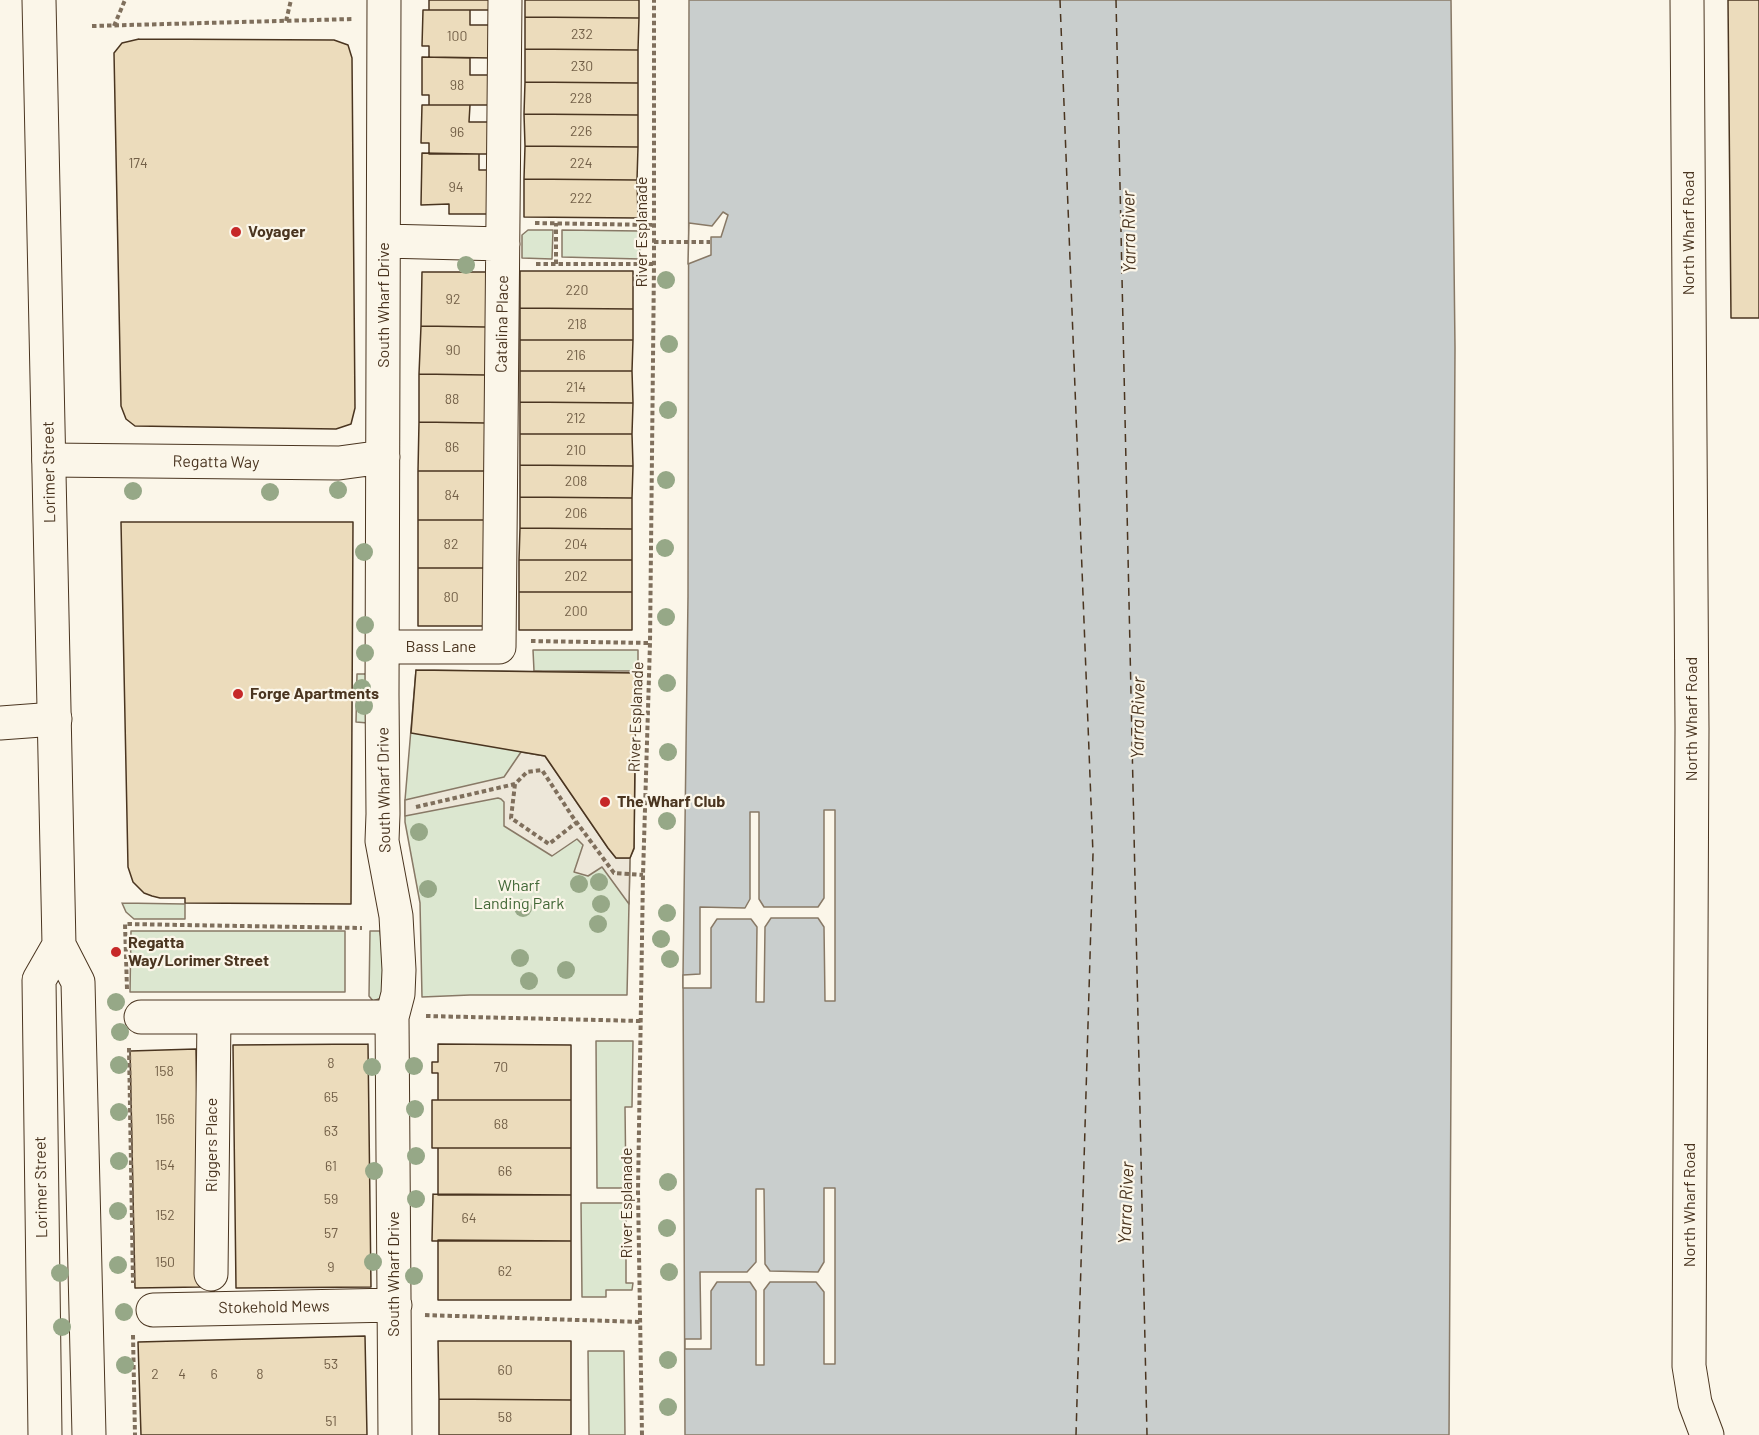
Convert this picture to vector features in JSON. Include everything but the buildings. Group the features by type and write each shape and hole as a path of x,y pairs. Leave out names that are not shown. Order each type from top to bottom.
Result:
{"street":[{"name":"Lorimer Street","path":"39,0 59,945 78,982 89,1435"},
{"name":"Catalina Place","path":"499,647 505,0"},
{"name":"North Wharf Road","path":"1687,0 1692,728 1689,1366 1695,1403 1707,1435"},
{"name":"South Wharf Drive","path":"373,9 384,241 382,841 398,934 399,970 398,994 392,1017 395,1435"},
{"path":"384,241 503,243"},
{"name":"Regatta Way","path":"49,460 339,463 383,457"},
{"name":"Bass Lane","path":"383,646 499,647"},
{"path":"0,723 54,719"},
{"name":"Lorimer Street","path":"45,1435 39,980 59,945"},
{"name":"Riggers Place","path":"211,1274 214,1017"},
{"path":"132,1019 392,1017"},
{"name":"Stokehold Mews","path":"140,1310 395,1305"}],"path":[{"path":"114,26 125,0"},
{"path":"286,21 291,0"},
{"name":"River Esplanade","path":"642,1435 638,1192 643,875 650,643 654,0"},
{"path":"92,26 286,21 373,9"},
{"path":"556,223 556,264"},
{"path":"503,243 556,223 654,225"},
{"path":"654,242 710,242"},
{"path":"503,243 556,264 654,264"},
{"path":"499,647 530,641 650,643"},
{"path":"383,814 515,784 527,772 542,770 614,873 643,875"},
{"path":"515,784 511,818 549,844 577,822"},
{"path":"135,1435 140,1310 132,1019 124,924 362,928"},
{"path":"392,1017 641,1021"},
{"path":"395,1305 417,1315 640,1322"}],"green space":[{"path":"528,230 553,230 552,259 522,258 522,235"},
{"path":"562,230 640,231 640,259 562,257"},
{"path":"533,650 638,650 638,671 534,671"},
{"name":"Wharf Landing Park","path":"416,670 636,673 634,849 630,858 627,995 422,997 420,903 405,822"},
{"path":"357,674 369,674 368,723 356,722"},
{"path":"122,903 185,904 185,919 134,919 126,912"},
{"path":"131,931 345,931 345,992 130,992"},
{"path":"370,931 380,931 382,946 384,997 373,1001 369,996"},
{"path":"596,1041 633,1041 632,1107 625,1107 626,1188 597,1188"},
{"path":"581,1203 626,1203 626,1283 633,1283 632,1290 606,1290 606,1297 582,1297"},
{"path":"588,1351 624,1351 625,1435 589,1435"}],"shaded area":[{"path":"521,752 545,756 616,858 630,858 629,904 602,867 588,876 574,872 583,845 577,839 552,856 504,826 504,802 501,799 405,816 405,800 504,777"}],"water":[{"name":"Yarra River","path":"689,0 1451,0 1455,348 1449,1435 685,1435 683,975 688,597"}],"pier":[{"path":"723,212 728,215 721,237 711,237 711,255 688,264 689,223 712,226"},
{"path":"824,810 835,810 835,1001 825,1001 824,927 818,918 771,918 765,927 764,1002 756,1002 757,927 751,919 717,919 711,928 711,988 683,988 683,975 700,974 700,907 745,908 750,899 750,812 759,812 759,899 764,907 818,907 824,898"},
{"path":"824,1188 835,1188 835,1364 824,1364 824,1292 816,1282 770,1282 764,1290 764,1365 756,1365 756,1291 750,1282 717,1282 711,1291 711,1349 685,1349 685,1339 701,1339 700,1272 747,1272 756,1262 756,1189 764,1189 765,1264 770,1271 818,1272 824,1262"}],"ferry route":[{"path":"1060,0 1093,854 1076,1435"},
{"path":"1116,0 1147,1435"}],"place":[{"name":"Voyager","path":"236,232"},
{"name":"Forge Apartments","path":"238,694"},
{"name":"The Wharf Club","path":"605,802"},
{"name":"Regatta Way/Lorimer Street","path":"116,952"}]}
